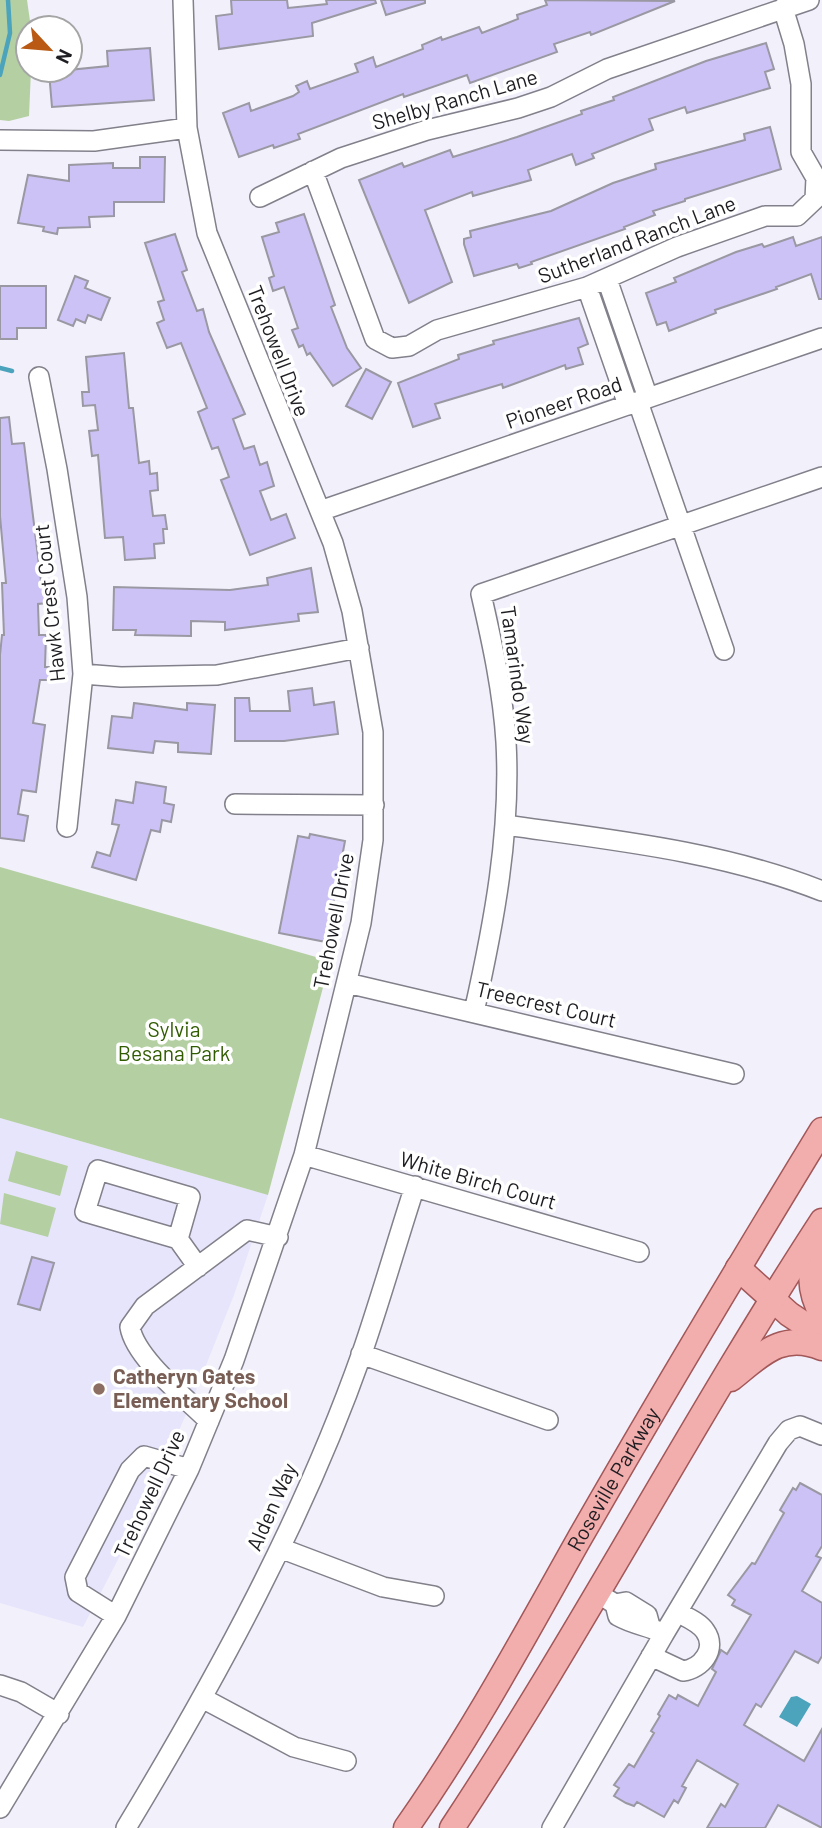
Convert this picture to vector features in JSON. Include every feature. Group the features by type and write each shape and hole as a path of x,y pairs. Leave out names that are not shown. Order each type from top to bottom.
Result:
{"main road":[{"name":"Roseville Parkway","path":"406,1828 454,1759 738,1268 822,1130"},
{"name":"Roseville Parkway","path":"452,1828 606,1599 720,1388 771,1299 822,1222"},
{"path":"822,1222 810,1278 811,1292 822,1315"},
{"path":"738,1268 771,1299 822,1336"},
{"path":"720,1388 769,1348 788,1342 807,1341 822,1348"}],"street":[{"name":"Trehowell Drive","path":"0,1808 116,1616 209,1421 278,1237 304,1155 347,983 369,875 374,805 373,732 359,648 333,543 302,474 208,233 187,128 183,0"},
{"name":"Shelby Ranch Lane","path":"260,197 341,158 427,130 477,120 551,97 607,69 809,0"},
{"name":"Sutherland Ranch Lane","path":"313,171 375,338 392,348 409,346 437,330 487,314 587,287 677,247 765,216 797,216 815,199 816,178 801,152 801,84 794,44 783,8"},
{"path":"9,141 94,141 187,128"},
{"path":"607,279 638,402"},
{"path":"587,287 638,402 724,650"},
{"name":"Pioneer Road","path":"320,511 822,338"},
{"name":"Hawk Crest Court","path":"39,377 71,559 83,674 67,827"},
{"path":"681,526 822,477"},
{"name":"Tamarindo Way","path":"474,1012 493,927 505,825 506,740 493,648 481,594 681,526"},
{"path":"83,674 121,677 217,675 359,648"},
{"path":"234,804 374,805"},
{"path":"505,825 634,843 716,858 822,891"},
{"name":"Treecrest Court","path":"347,983 734,1074"},
{"name":"White Birch Court","path":"304,1155 639,1252"},
{"path":"178,1240 190,1197 98,1170 85,1212 178,1240 198,1267"},
{"name":"Alden Way","path":"126,1828 204,1699 280,1548 361,1354 415,1186"},
{"path":"209,1421 146,1358 132,1337 130,1327 145,1306 247,1230 278,1237"},
{"path":"361,1354 548,1420"},
{"path":"551,1828 651,1656 657,1630 677,1612 778,1443 789,1430 800,1426 822,1435"},
{"path":"116,1616 78,1592 75,1577 130,1470 144,1456 188,1469"},
{"path":"280,1548 383,1587 434,1596"},
{"path":"606,1599 618,1616 639,1628 657,1630"},
{"path":"651,1656 683,1671 693,1670 706,1656 710,1644 705,1631 677,1612"},
{"path":"0,1685 21,1692 59,1714"},
{"path":"204,1699 294,1747 346,1761"}],"shaded area":[{"name":"Catheryn Gates Elementary School","path":"0,1118 268,1195 234,1295 189,1408 139,1519 83,1627 0,1603"}],"green space":[{"path":"0,0 27,0 29,14 14,14 14,84 30,84 29,116 9,121 0,120"},
{"name":"Sylvia Besana Park","path":"0,867 330,961 268,1195 0,1118"},
{"path":"16,1151 68,1166 60,1196 8,1181"},
{"path":"4,1193 56,1208 48,1237 0,1224"}],"water":[{"path":"797,1696 811,1704 797,1727 779,1717 791,1697"}],"building":[{"path":"231,0 287,0 288,8 327,4 326,0 375,0 376,3 312,23 313,36 219,49 216,16 232,14"},
{"path":"381,0 425,0 425,3 386,15"},
{"path":"545,0 675,1 591,35 590,32 554,44 557,52 470,83 467,75 404,97 403,94 298,134 300,139 239,157 223,113 249,103 251,111 293,96 299,92 296,86 307,81 310,89 358,72 355,64 373,57 376,67 423,49 422,45 441,37 442,40 479,27 482,33 518,19 517,15 547,5"},
{"path":"766,43 774,69 765,72 770,88 687,113 685,107 649,119 653,130 592,154 594,158 576,165 572,154 528,170 531,180 473,196 472,192 425,210 452,282 409,303 359,180 402,163 404,167 450,150 453,157 517,137 582,114 581,111 614,100 613,97 706,61"},
{"path":"150,48 154,100 52,107 50,84 84,84 84,68 108,66 107,51"},
{"path":"770,127 781,169 653,211 655,215 624,227 625,229 531,262 532,264 519,268 517,264 474,276 464,244 464,239 471,237 470,231 551,211 613,183 656,169 655,164 745,140 744,134"},
{"path":"140,157 165,157 164,202 114,202 114,216 89,217 90,227 58,228 57,234 43,231 44,227 18,223 28,175 69,181 69,165 113,163 113,168 140,168"},
{"path":"304,214 335,305 331,307 347,348 361,368 333,386 310,353 307,355 303,345 299,347 292,330 298,328 284,287 273,291 269,278 274,276 262,237 279,232 276,223"},
{"path":"175,234 187,270 182,272 197,311 203,309 209,332 245,414 233,419 244,449 254,446 260,465 267,462 274,486 260,491 271,520 286,514 295,538 250,555 221,480 229,477 218,447 212,449 198,412 207,408 181,343 167,348 157,323 164,320 158,302 164,300 145,243"},
{"path":"793,237 796,246 822,237 822,299 819,299 811,274 776,287 777,289 715,310 716,313 669,331 666,322 657,325 646,293 676,282 674,278 736,252 762,244 764,247"},
{"path":"75,276 88,281 85,288 110,298 101,320 88,315 85,323 76,319 73,326 58,320"},
{"path":"0,286 46,286 46,328 17,328 17,339 0,339"},
{"path":"579,318 588,344 578,348 583,364 566,369 565,365 503,388 502,384 435,404 440,418 413,427 398,383 459,359 458,355 494,344 493,341"},
{"path":"124,353 129,408 133,408 139,463 149,461 150,474 157,473 158,490 150,491 153,516 165,515 167,529 163,529 164,543 154,544 155,558 125,560 123,537 105,538 98,455 92,456 89,431 98,430 95,405 83,406 82,392 89,392 86,357"},
{"path":"366,369 391,382 372,419 346,406"},
{"path":"9,417 12,444 24,443 41,581 47,581 47,603 38,604 39,635 46,635 45,667 50,667 50,680 40,680 33,723 45,725 36,792 22,790 18,814 28,816 24,841 0,838 0,655 4,635 2,583 6,583 0,516 0,418"},
{"path":"311,568 318,612 298,614 299,621 225,630 225,622 191,621 191,636 135,635 136,630 113,630 114,587 230,590 268,585 267,578"},
{"path":"312,688 314,705 334,702 338,734 284,741 235,741 235,698 249,698 250,711 290,711 288,691"},
{"path":"134,703 187,710 187,703 215,705 211,754 178,752 178,743 155,741 153,753 108,748 112,716 132,718"},
{"path":"136,782 166,787 164,803 174,805 171,822 162,820 160,832 151,830 136,880 92,867 97,852 110,856 119,825 112,824 116,800 133,803"},
{"path":"310,834 345,841 326,942 279,933 298,836 309,838"},
{"path":"32,1257 54,1263 40,1310 18,1304"},
{"path":"800,1483 822,1495 822,1546 816,1556 821,1558 802,1591 822,1603 822,1656 818,1663 795,1651 761,1707 756,1704 744,1725 804,1761 822,1729 822,1828 778,1805 765,1828 707,1828 721,1804 725,1807 738,1784 697,1760 682,1786 686,1788 678,1803 674,1800 664,1817 637,1802 634,1806 626,1803 614,1796 619,1788 614,1785 629,1764 634,1767 654,1733 651,1731 669,1695 676,1699 678,1695 698,1706 716,1672 712,1669 721,1650 727,1654 751,1615 732,1605 735,1600 728,1595 752,1563 755,1564 784,1513 780,1510 793,1488 796,1490"}],"waterway":[{"path":"0,75 10,33 8,0"},
{"path":"0,368 12,371"}],"place":[{"name":"Catheryn Gates Elementary School","path":"99,1389"}]}
